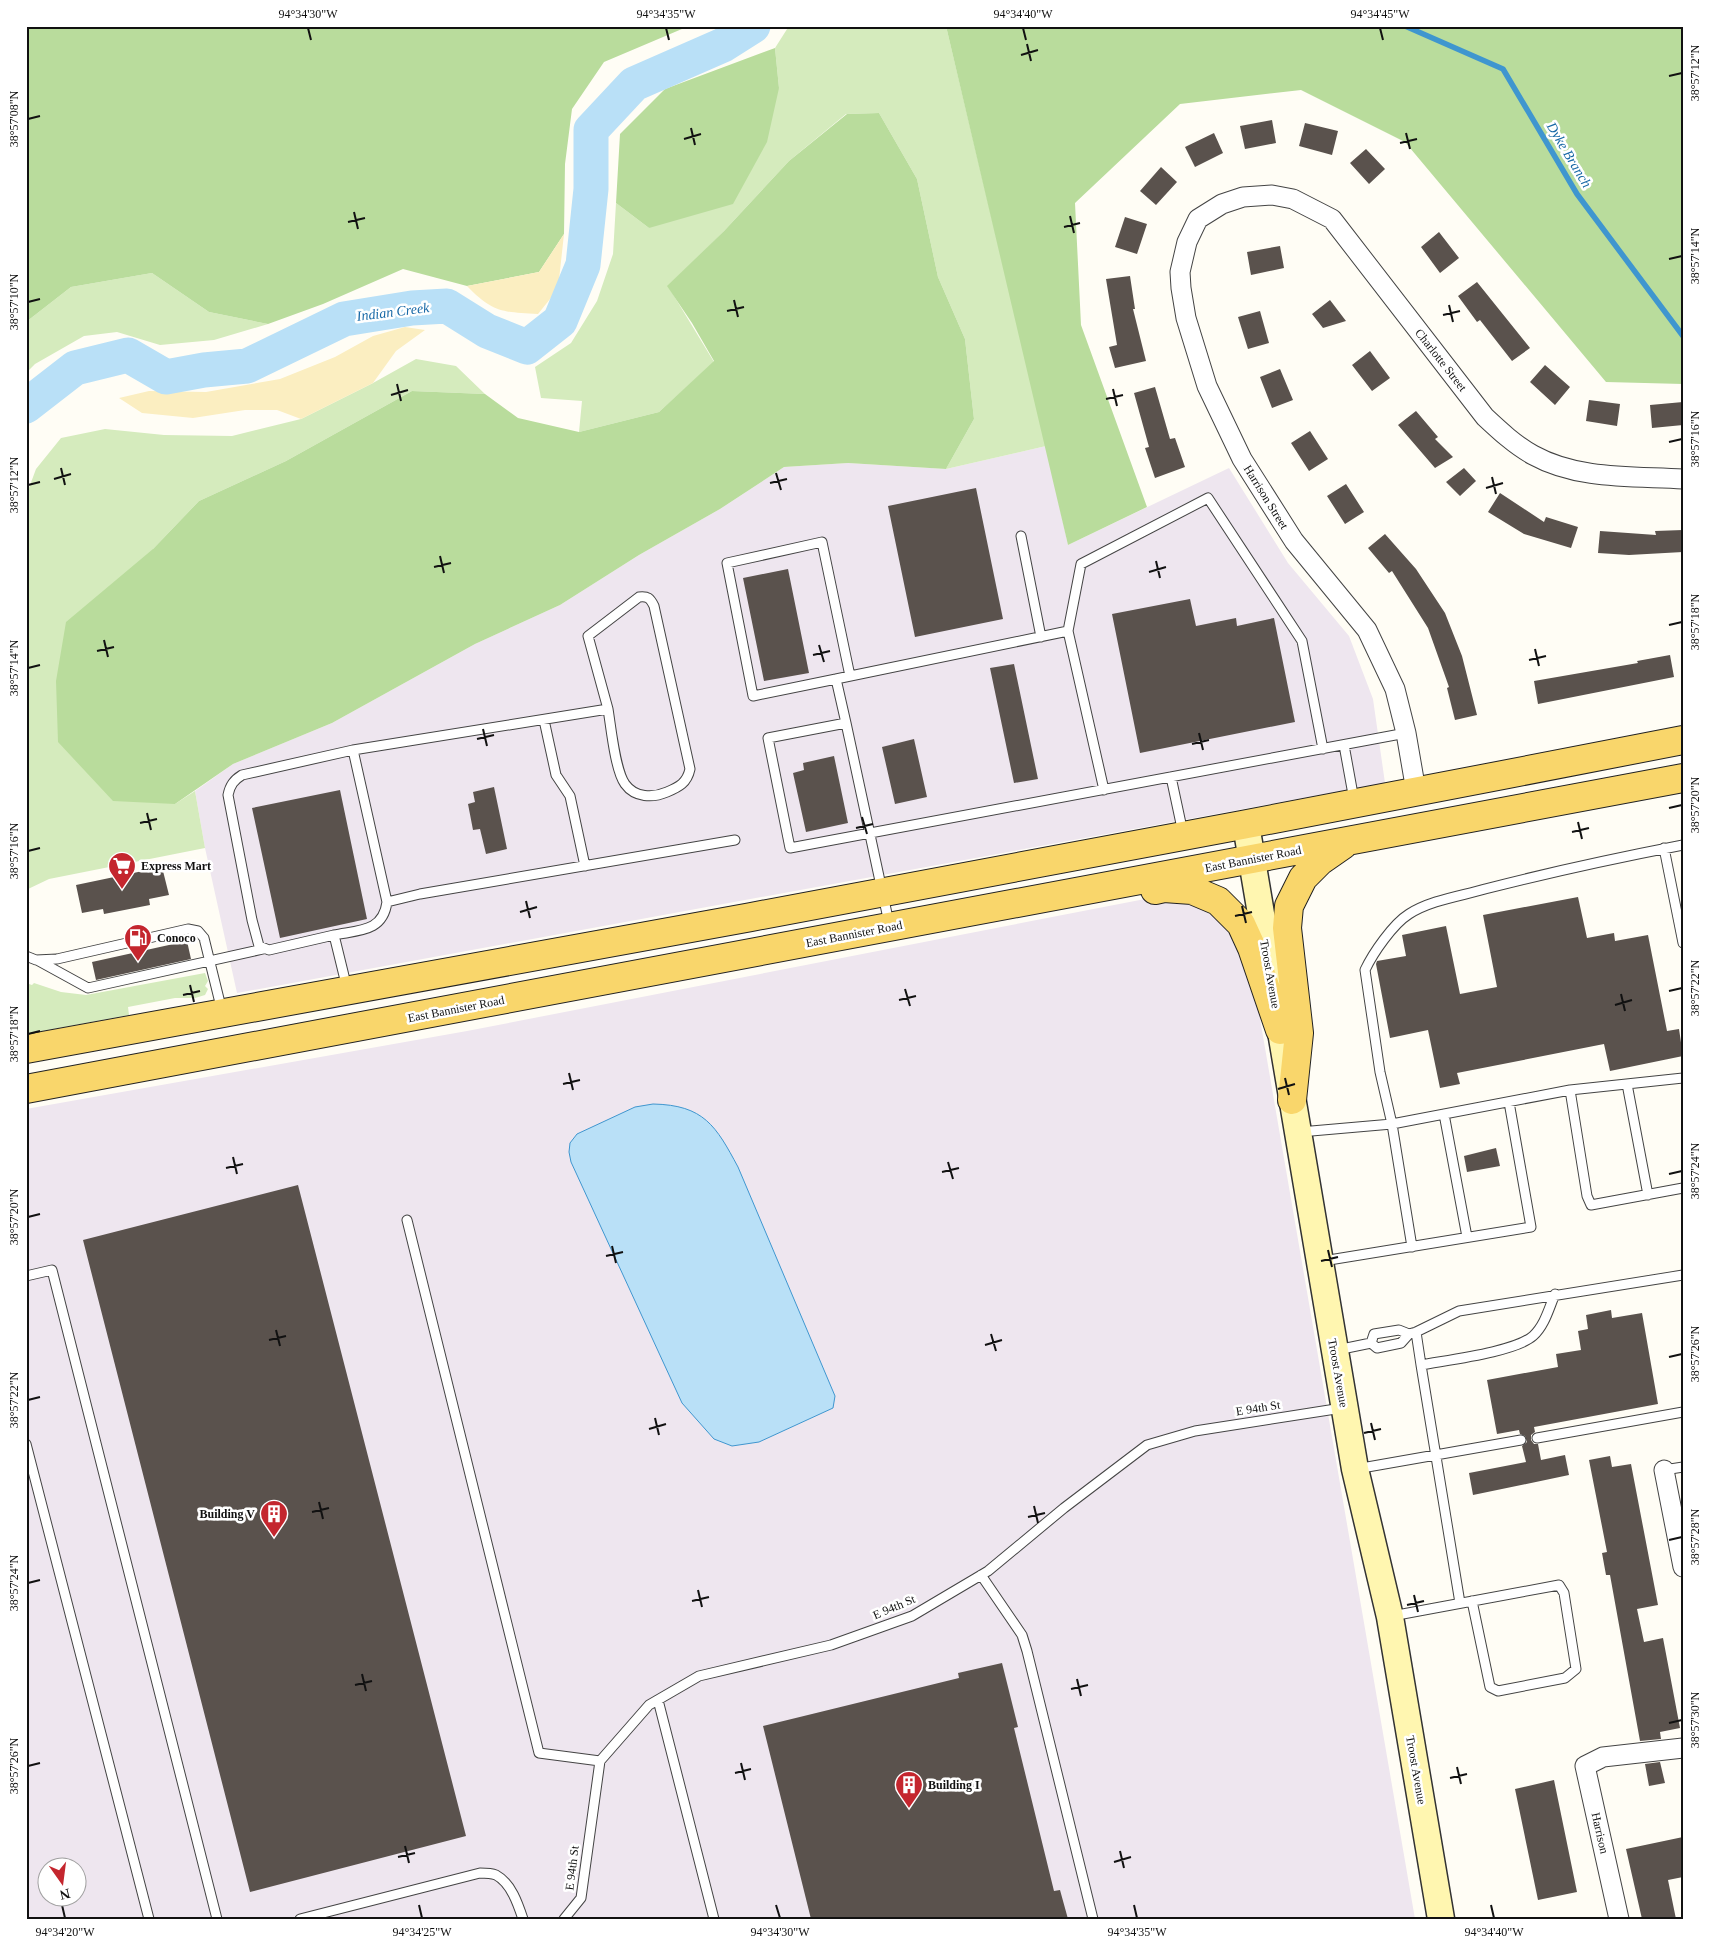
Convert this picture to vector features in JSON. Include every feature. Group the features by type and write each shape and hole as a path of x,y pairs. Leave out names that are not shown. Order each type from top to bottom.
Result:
{"main road":[{"path":"26,1049 882,893 1246,825 1683,740"},
{"name":"East Bannister Road","path":"26,1089 1683,778"},
{"name":"Troost Avenue","path":"1246,825 1344,1408 1355,1469 1390,1617 1441,1919"},
{"path":"1292,1100 1299,1033 1287,928 1289,906 1303,878 1320,861 1349,841"},
{"path":"970,912 1047,909 1164,888 1192,890 1218,901 1241,924 1252,948 1280,1030"}],"street":[{"name":"Charlotte Street","path":"1230,202 1243,197 1272,195 1293,199 1332,219 1485,416 1504,435 1534,455 1567,469 1593,474 1683,479"},
{"name":"Harrison Street","path":"1230,202 1222,204 1198,219 1187,242 1180,272 1186,318 1207,386 1242,459 1294,541 1367,630 1395,689 1406,733 1416,791"},
{"path":"1674,1468 1683,1567"},
{"name":"Harrison","path":"1619,1919 1585,1766 1603,1757 1683,1748"}],"lane":[{"path":"1104,790 1068,631 1081,564 1208,498 1302,641 1322,749"},
{"path":"1021,536 1041,637"},
{"path":"850,676 822,542 727,563 753,696 1041,637 1068,631"},
{"path":"645,596 650,599 654,606 690,769 688,777 682,785 664,793 646,797 632,791 625,784 620,773 608,709 588,636 639,597 645,596"},
{"path":"836,679 890,927"},
{"path":"263,949 256,940 228,795 229,787 242,774 353,750 608,709"},
{"path":"544,720 556,775 570,796 585,866"},
{"path":"846,723 768,738 790,848 1406,733"},
{"path":"1344,745 1355,803"},
{"path":"26,956 88,988 263,949 269,950 370,928 379,923 386,912 387,902 353,750"},
{"path":"1171,777 1183,836"},
{"path":"387,902 420,894 735,840"},
{"path":"1412,1247 1392,1124 1380,1072 1365,970 1370,958 1386,936 1408,914 1433,903 1571,867 1683,845"},
{"path":"1664,848 1683,943"},
{"path":"36,960 57,959 188,929 198,931 204,938 223,1014"},
{"path":"334,935 347,991"},
{"path":"1297,1132 1392,1124 1570,1090 1683,1078"},
{"path":"1627,1084 1648,1194"},
{"path":"1570,1090 1587,1196 1591,1205 1683,1188"},
{"path":"1319,1262 1531,1226 1508,1102"},
{"path":"1444,1114 1467,1238"},
{"path":"407,1220 539,1753 600,1761"},
{"path":"26,1276 52,1270 217,1919"},
{"path":"1371,1343 1377,1348 1401,1344 1412,1333 1459,1311 1554,1294 1683,1275"},
{"path":"1421,1365 1478,1355 1519,1344 1534,1336 1545,1319 1554,1294"},
{"path":"1371,1343 1374,1334 1399,1330 1412,1333"},
{"path":"1412,1333 1421,1365 1460,1603"},
{"path":"1334,1350 1371,1343"},
{"name":"E 94th St","path":"564,1919 581,1898 600,1761 649,1705 699,1676 831,1645 912,1616 981,1575 1147,1445 1195,1430 1344,1408"},
{"path":"1537,1438 1683,1412"},
{"path":"1355,1469 1521,1440"},
{"path":"26,1444 149,1919"},
{"path":"981,1575 1022,1635 1093,1919"},
{"path":"1390,1617 1460,1603 1559,1585 1564,1593 1576,1669 1566,1678 1498,1691 1490,1687 1472,1601"},
{"path":"658,1700 714,1919"},
{"path":"300,1919 480,1873 495,1875 506,1884 516,1900 523,1919"},
{"path":"572,1909 578,1919"}],"shaded area":[{"path":"1046,446 1068,545 1229,468 1288,563 1349,636 1373,699 1385,783 237,993 205,848 195,791 233,764 332,723 475,644 560,605 639,555 720,509 784,467 848,463 946,469"},
{"path":"1174,897 1204,904 1227,921 1254,984 1415,1919 26,1919 26,1109 467,1031 1145,899"}],"green space":[{"path":"26,26 689,26 604,62 572,109 565,164 564,234 539,272 467,286 403,269 323,304 268,324 209,312 152,273 71,287 26,322"},
{"path":"789,26 946,26 1046,446 946,469 974,419 965,339 938,277 917,179 879,113 846,114 789,161 724,231 668,286 714,362 659,412 579,432 582,401 541,398 535,367 571,343 597,301 613,254 616,203 649,228 779,88 775,48"},
{"path":"946,26 1683,26 1683,384 1606,382 1405,142 1301,90 1180,104 1075,203 1081,325 1147,507 1068,545"},
{"path":"775,48 779,88 767,142 733,204 649,228 616,203 620,134 665,89"},
{"path":"879,113 917,179 938,277 965,339 974,419 946,469 848,463 784,467 720,509 639,555 560,605 475,644 332,723 233,764 175,804 113,801 58,742 56,681 66,622 153,549 199,501 286,461 412,391 485,394 518,418 579,432 659,412 714,361 692,323 667,286 724,231 789,161 847,114"},
{"path":"152,273 209,312 268,324 214,340 160,345 117,332 84,336 35,364 26,373 26,322 71,287"},
{"path":"416,359 456,366 485,394 412,391 286,461 199,501 153,549 175,804 195,791 205,848 49,879 26,890 26,496 36,469 61,438 105,429 164,435 232,436 301,419"},
{"path":"205,973 208,981 205,986 208,989 205,995 195,998 175,998 128,1007 129,1015 26,1034 26,983 32,985 34,983 61,992 86,995"}],"sand":[{"path":"564,234 558,289 538,314 516,313 499,309 484,301 467,286 539,272"},
{"path":"405,327 425,330 396,351 373,383 301,419 277,410 245,410 193,418 142,413 119,398 149,391 206,392 280,379 335,357 373,336"}],"water":[{"path":"653,1104 685,1108 697,1114 715,1129 723,1140 738,1167 835,1396 833,1408 759,1442 732,1446 714,1439 682,1403 571,1162 570,1143 577,1134 635,1107"}],"building":[{"path":"1272,120 1276,143 1245,149 1240,126"},
{"path":"1305,123 1338,131 1332,155 1299,146"},
{"path":"1214,133 1223,153 1195,167 1185,147"},
{"path":"1366,149 1385,169 1369,184 1350,163"},
{"path":"1161,167 1177,182 1156,205 1140,191"},
{"path":"1125,217 1147,224 1137,254 1115,247"},
{"path":"1439,232 1459,258 1440,273 1421,247"},
{"path":"1280,246 1284,268 1251,275 1247,252"},
{"path":"1130,276 1135,309 1133,309 1146,361 1115,368 1109,347 1117,345 1106,279"},
{"path":"1477,282 1530,348 1512,361 1480,320 1477,322 1458,296"},
{"path":"1330,300 1346,321 1323,328 1312,314"},
{"path":"1260,311 1269,343 1248,349 1238,317"},
{"path":"1370,351 1390,378 1372,391 1352,365"},
{"path":"1545,365 1570,387 1555,405 1530,382"},
{"path":"1280,369 1293,400 1272,408 1260,377"},
{"path":"1155,387 1170,439 1175,438 1185,467 1155,478 1145,448 1149,447 1134,393"},
{"path":"1589,400 1620,404 1617,426 1586,421"},
{"path":"1683,402 1683,425 1652,428 1650,405"},
{"path":"1416,411 1438,437 1435,439 1453,457 1435,468 1398,425"},
{"path":"1310,431 1328,459 1309,471 1291,443"},
{"path":"1464,468 1476,481 1460,496 1446,482"},
{"path":"1346,484 1364,512 1345,524 1327,496"},
{"path":"976,488 1003,619 915,637 888,506"},
{"path":"1500,493 1544,522 1546,517 1578,527 1571,548 1524,534 1488,512"},
{"path":"1683,530 1683,552 1629,555 1598,553 1600,531 1656,535 1655,531"},
{"path":"1385,534 1416,569 1445,613 1462,656 1477,715 1455,720 1447,688 1449,687 1428,628 1392,571 1389,573 1368,548"},
{"path":"788,569 809,673 764,681 743,578"},
{"path":"1190,599 1196,626 1236,618 1237,626 1274,618 1295,722 1140,753 1112,614"},
{"path":"1670,655 1674,677 1538,704 1534,681 1638,663 1637,661"},
{"path":"1014,664 1038,779 1014,783 990,668"},
{"path":"914,739 927,797 895,804 882,747"},
{"path":"834,756 848,823 806,832 793,773 804,770 803,763"},
{"path":"494,787 507,849 486,854 480,829 473,830 468,804 475,802 473,792"},
{"path":"340,790 367,919 280,938 252,808"},
{"name":"Express Mart","path":"162,867 169,895 149,899 150,905 104,914 103,909 82,913 76,885"},
{"path":"1578,897 1587,938 1614,933 1615,941 1648,935 1667,1031 1679,1029 1683,1056 1610,1071 1604,1044 1457,1073 1460,1084 1440,1088 1428,1030 1390,1038 1377,961 1406,956 1402,935 1446,926 1460,994 1497,987 1483,915"},
{"path":"187,941 191,959 96,980 92,962"},
{"path":"1496,1148 1500,1166 1467,1172 1464,1156"},
{"name":"Building V","path":"298,1185 466,1836 250,1892 83,1240"},
{"path":"1611,1310 1612,1318 1642,1313 1658,1404 1534,1427 1535,1432 1531,1435 1531,1440 1534,1444 1538,1444 1541,1460 1565,1455 1569,1475 1473,1495 1469,1473 1526,1462 1522,1446 1527,1442 1525,1436 1520,1434 1519,1430 1497,1434 1487,1380 1558,1367 1556,1354 1581,1350 1578,1331 1588,1329 1586,1315"},
{"path":"1610,1456 1612,1467 1631,1464 1658,1605 1637,1609 1644,1642 1663,1638 1680,1728 1660,1732 1661,1739 1640,1741 1610,1575 1606,1575 1602,1553 1607,1552 1589,1460"},
{"name":"Building I","path":"1002,1663 1018,1727 1014,1728 1054,1891 1060,1890 1068,1919 811,1919 763,1726 959,1678 958,1673"},
{"path":"1660,1762 1665,1783 1649,1786 1645,1764"},
{"path":"1554,1780 1577,1892 1538,1900 1515,1789"},
{"path":"1683,1837 1683,1877 1668,1880 1676,1919 1642,1919 1626,1849"}],"waterway":[{"name":"Indian Creek","path":"26,406 75,368 128,355 166,377 204,370 247,366 344,319 412,308 447,306 487,331 527,347 560,321 583,265 591,189 591,130 634,84 723,45 753,26"},
{"name":"Dyke Branch","path":"1405,26 1503,69 1577,194 1683,336"}],"place":[{"name":"Express Mart","path":"122,890"},
{"name":"Conoco","path":"138,962"},
{"name":"Building V","path":"274,1538"},
{"name":"Building I","path":"909,1809"}]}
